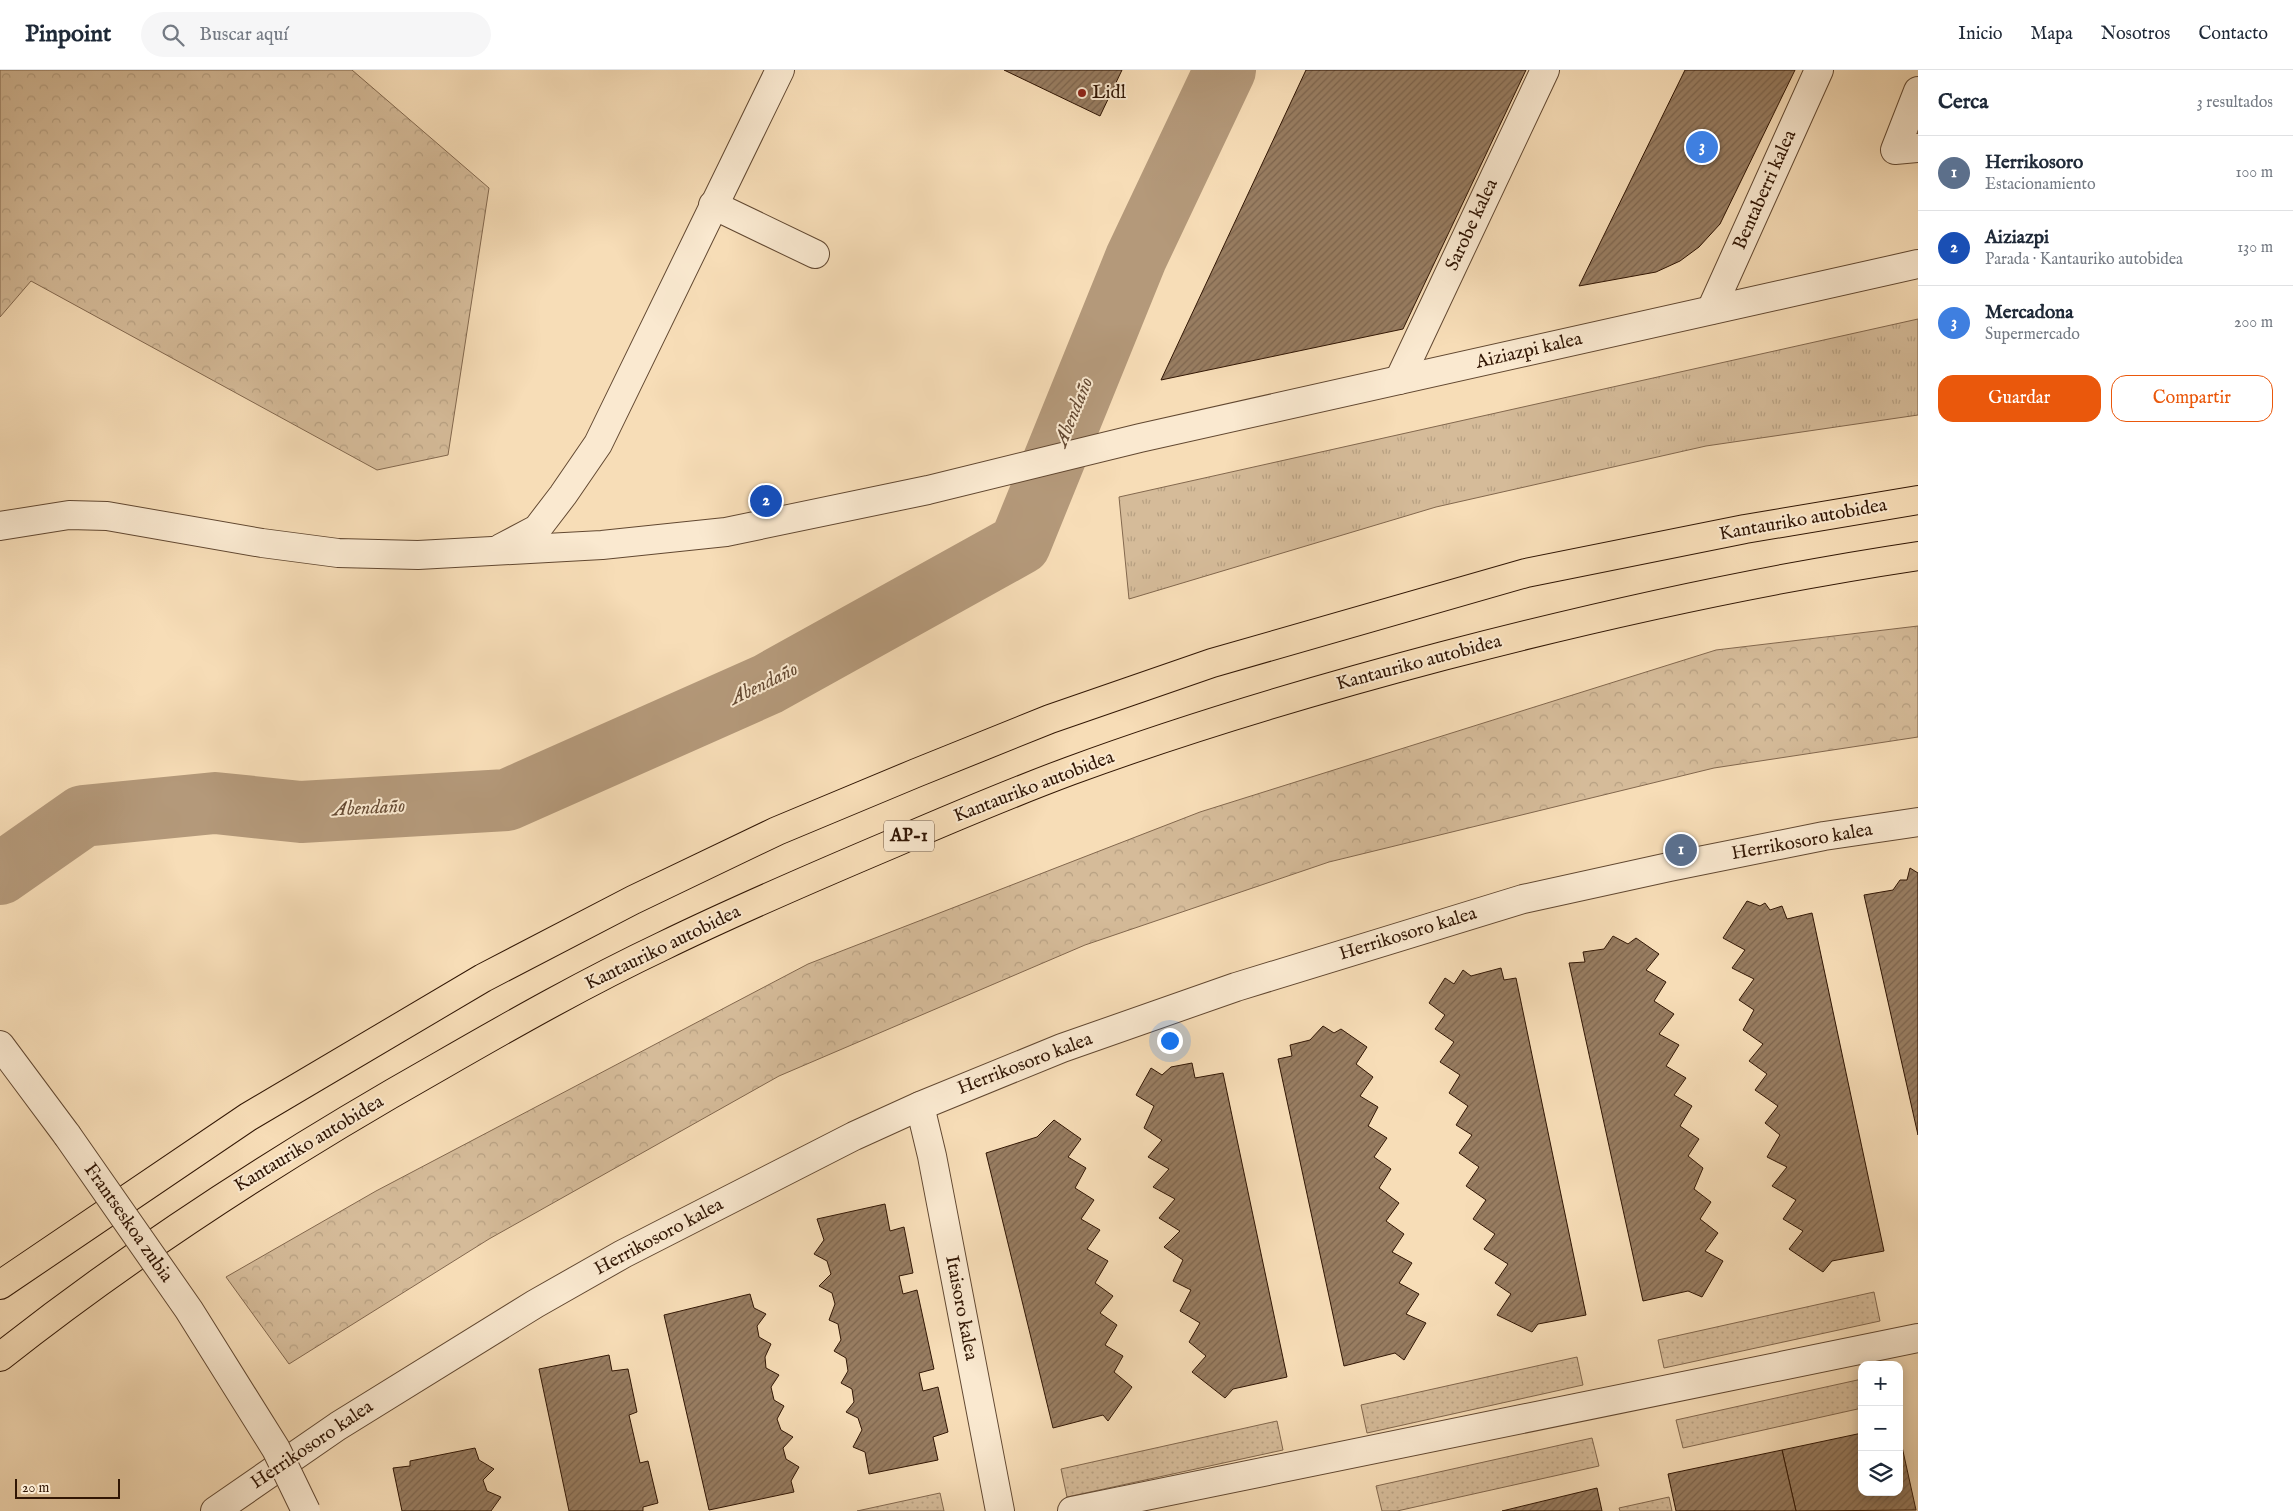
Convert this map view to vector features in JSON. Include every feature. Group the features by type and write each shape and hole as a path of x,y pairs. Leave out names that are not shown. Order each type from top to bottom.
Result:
{"highway":[{"name":"Kantauriko autobidea","path":"0,1285 248,1118 484,978 633,900 777,831 907,777 1050,719 1212,663 1526,573 1745,530 1918,500"},
{"name":"Kantauriko autobidea","path":"0,1357 128,1262 243,1183 395,1091 507,1028 659,948 789,887 935,825 1070,771 1231,717 1361,678 1575,621 1766,581 1918,556"}],"street":[{"path":"494,552 537,529 598,444 780,70"},
{"name":"Sarobe kalea","path":"1399,380 1545,70"},
{"name":"Bentaberri kalea","path":"1710,310 1819,70"},
{"path":"1918,91 1895,150 1918,148"},
{"path":"714,206 815,254"},
{"name":"Aiziazpi kalea","path":"0,526 69,515 107,516 262,543 338,553 418,555 602,545 726,532 928,490 1140,438 1918,264"},
{"name":"Herrikosoro kalea","path":"215,1511 338,1426 535,1304 623,1254 854,1136 920,1106 1062,1048 1236,987 1523,899 1678,865 1824,836 1918,822"},
{"name":"Frantseskoa zubia","path":"0,1045 67,1135 189,1310 276,1448 306,1511"},
{"name":"Itaisoro kalea","path":"920,1106 932,1156 1000,1511"},
{"path":"1072,1511 1918,1338"}],"green space":[{"path":"0,70 352,70 489,188 448,455 377,470 31,281 0,317"},
{"path":"1918,319 1918,415 1706,446 1436,507 1129,599 1119,497"},
{"path":"1918,626 1918,737 1714,768 1329,862 1085,945 779,1076 489,1239 289,1364 226,1277 376,1191 808,964 1200,812 1716,650"},
{"path":"1874,1292 1880,1321 1664,1368 1658,1340"},
{"path":"1577,1357 1583,1385 1367,1433 1361,1405"},
{"path":"1858,1380 1858,1409 1683,1448 1676,1420"},
{"path":"1277,1421 1283,1450 1067,1497 1061,1469"},
{"path":"1592,1438 1599,1466 1397,1511 1382,1511 1376,1486"},
{"path":"940,1493 944,1511 857,1511"},
{"path":"1669,1497 1672,1511 1620,1511 1619,1508"}],"building":[{"name":"Lidl","path":"1004,70 1122,70 1100,116"},
{"path":"1306,70 1526,70 1403,329 1161,380"},
{"path":"1685,70 1795,70 1720,224 1699,247 1680,261 1656,272 1579,286"},
{"path":"1910,868 1918,873 1918,1135 1864,895 1893,890 1900,880 1907,880"},
{"path":"1747,901 1760,906 1765,903 1770,910 1782,906 1787,919 1812,913 1884,1251 1832,1261 1823,1272 1789,1249 1803,1231 1783,1219 1796,1200 1772,1186 1787,1167 1767,1157 1780,1135 1765,1123 1778,1106 1755,1090 1767,1074 1749,1061 1763,1044 1743,1030 1754,1010 1739,1000 1754,979 1732,968 1745,950 1723,938"},
{"path":"1613,936 1628,944 1636,938 1659,954 1646,970 1666,982 1654,1001 1674,1014 1659,1034 1679,1045 1666,1066 1686,1078 1674,1095 1692,1106 1680,1126 1699,1139 1688,1156 1703,1168 1694,1189 1711,1202 1700,1219 1718,1233 1705,1251 1723,1261 1702,1297 1688,1291 1643,1301 1569,963 1585,962 1583,952 1604,949"},
{"path":"1501,968 1504,980 1516,978 1586,1315 1538,1324 1532,1332 1497,1315 1511,1294 1495,1283 1508,1264 1484,1249 1495,1234 1473,1219 1486,1200 1466,1186 1479,1167 1459,1153 1472,1135 1456,1125 1468,1106 1449,1093 1460,1075 1440,1062 1454,1042 1435,1029 1445,1015 1429,1003 1445,978 1454,984 1463,970 1471,976"},
{"path":"1323,1026 1334,1033 1341,1029 1367,1047 1356,1064 1373,1077 1360,1096 1378,1107 1368,1126 1387,1138 1374,1157 1391,1169 1379,1188 1399,1203 1386,1221 1404,1234 1392,1252 1412,1263 1399,1283 1419,1294 1406,1314 1426,1323 1404,1360 1395,1353 1344,1366 1278,1059 1292,1056 1290,1045 1310,1040"},
{"path":"1192,1063 1195,1078 1223,1073 1287,1377 1233,1389 1225,1398 1192,1372 1206,1356 1189,1342 1200,1323 1180,1311 1191,1290 1173,1281 1183,1260 1164,1247 1180,1231 1159,1218 1175,1199 1153,1187 1169,1169 1148,1157 1162,1140 1144,1128 1154,1106 1136,1095 1151,1068 1162,1075 1171,1067"},
{"path":"1054,1120 1081,1139 1068,1157 1086,1168 1075,1188 1094,1200 1081,1219 1100,1230 1087,1249 1108,1261 1095,1283 1113,1296 1100,1313 1117,1325 1105,1345 1123,1356 1114,1372 1132,1387 1108,1421 1103,1415 1053,1428 986,1153 1037,1137"},
{"path":"885,1204 890,1231 904,1227 913,1273 899,1276 903,1294 917,1290 934,1369 919,1373 923,1391 938,1387 948,1432 933,1437 938,1460 869,1474 865,1452 853,1447 862,1430 858,1418 846,1412 854,1402 852,1389 841,1383 848,1371 846,1358 834,1351 841,1340 838,1324 829,1320 835,1304 832,1293 819,1286 831,1274 827,1261 814,1254 824,1240 817,1219"},
{"path":"750,1294 754,1308 766,1314 757,1326 759,1337 771,1344 765,1357 766,1368 779,1375 771,1387 774,1400 784,1406 777,1419 781,1430 793,1437 783,1448 786,1459 799,1467 791,1481 794,1492 709,1510 664,1315"},
{"path":"609,1355 612,1371 628,1369 637,1412 629,1415 640,1463 648,1461 658,1503 643,1507 643,1511 569,1511 539,1369"},
{"path":"1858,1434 1858,1496 1903,1496 1903,1451 1916,1510 1796,1511 1782,1450"},
{"path":"475,1448 479,1460 494,1469 483,1480 487,1491 501,1497 491,1511 402,1511 393,1468 410,1466 410,1461"},
{"path":"1782,1450 1796,1511 1676,1511 1668,1474"},
{"path":"1597,1488 1602,1511 1502,1511"}],"waterway":[{"name":"Abendaño","path":"0,874 83,816 215,803 301,812 507,800 768,684 1020,544 1136,258 1225,70"}],"place":[{"name":"Lidl","path":"1082,93"},
{"name":"Mercadona","path":"1702,147"},
{"name":"Aiziazpi","path":"766,501"},
{"name":"Herrikosoro","path":"1681,850"}]}
